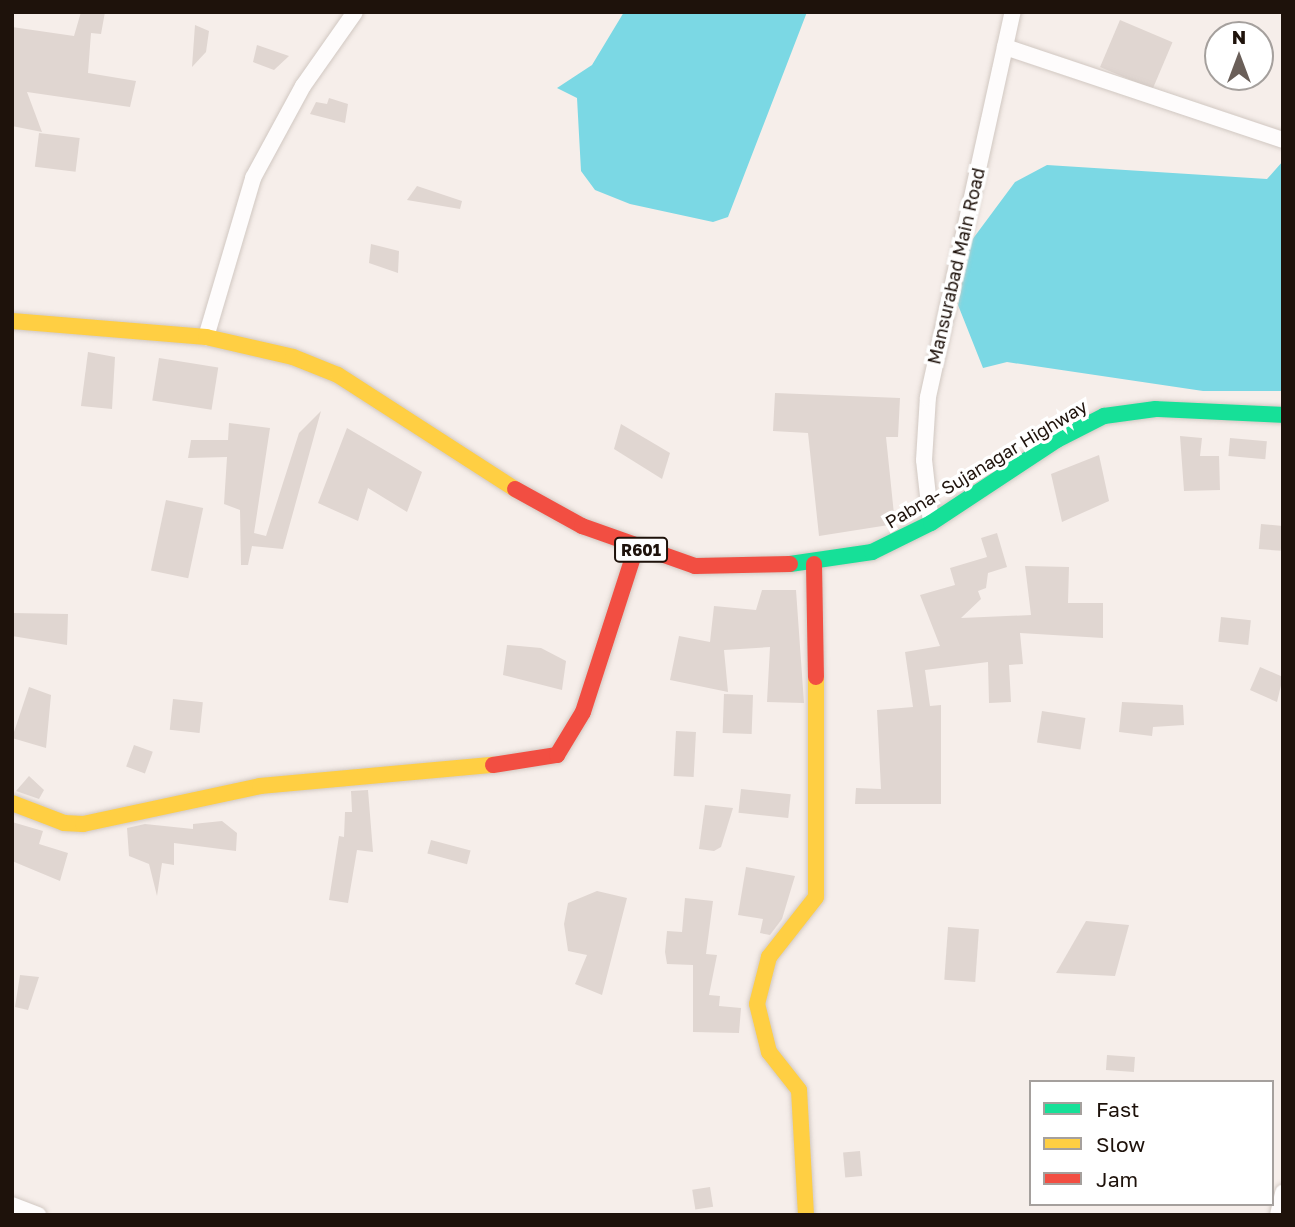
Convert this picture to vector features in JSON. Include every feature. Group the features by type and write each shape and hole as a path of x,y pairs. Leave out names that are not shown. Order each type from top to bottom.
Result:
{"street":[{"path":"206,337 253,178 303,86 355,12"},
{"name":"Mansurabad Main Road","path":"931,523 924,460 928,397 1013,12"},
{"path":"1005,47 1283,140"},
{"name":"Pabna- Sujanagar Highway","path":"12,321 206,337 293,357 338,375 479,469 582,526 636,548 695,566 814,564 872,552 931,523 1057,440 1104,416 1156,409 1283,415"},
{"path":"12,803 64,823 83,824 260,786 557,755 583,712 636,548"},
{"path":"806,1215 799,1090 769,1052 757,1003 769,957 816,897 818,888 814,564"},
{"path":"1278,1215 1283,1193"},
{"path":"12,1205 38,1215"}],"water":[{"path":"624,12 807,12 728,217 713,222 630,204 595,190 581,171 577,98 557,88 592,65"},
{"path":"1283,161 1281,391 1203,391 1007,362 983,368 958,305 969,244 1015,182 1047,165 1267,179"}],"building":[{"path":"81,12 105,12 101,34 91,33 88,73 136,81 130,107 27,92 42,132 12,126 12,27 74,36"},
{"path":"1120,20 1172,42 1153,89 1100,67"},
{"path":"195,25 209,31 206,52 192,67"},
{"path":"257,45 289,56 274,70 253,62"},
{"path":"329,98 348,104 345,123 310,114 316,102 327,104"},
{"path":"39,133 80,138 76,172 35,167"},
{"path":"417,186 462,201 460,209 407,200"},
{"path":"371,244 399,251 398,273 369,263"},
{"path":"88,352 115,357 112,409 81,406"},
{"path":"159,358 218,367 212,410 152,400"},
{"path":"775,393 900,398 898,437 886,437 895,524 819,536 808,433 773,431"},
{"path":"321,411 283,549 252,546 248,565 241,565 240,510 224,504 227,457 188,458 191,440 228,440 229,423 270,428 254,533 266,536 299,433"},
{"path":"621,424 670,453 662,479 614,449"},
{"path":"347,428 422,472 407,512 368,488 358,521 318,503"},
{"path":"1180,436 1202,438 1200,456 1219,456 1220,490 1184,491"},
{"path":"1230,438 1267,441 1265,459 1228,456"},
{"path":"1099,455 1109,501 1062,522 1051,474"},
{"path":"166,500 203,508 188,578 151,570"},
{"path":"1261,524 1283,526 1281,551 1259,549"},
{"path":"997,533 1007,567 988,573 986,588 978,591 981,599 961,618 1031,615 1025,566 1069,567 1068,603 1103,603 1103,638 1020,633 1023,664 1009,665 1011,702 989,703 988,662 925,670 930,706 941,705 941,804 855,804 856,788 881,789 877,710 913,707 905,652 940,646 920,595 955,585 950,568 987,557 981,538"},
{"path":"762,590 796,590 804,703 767,702 770,647 724,650 728,692 670,680 679,636 710,642 714,606 756,610"},
{"path":"12,613 68,614 67,645 12,636"},
{"path":"1221,617 1251,620 1248,645 1218,642"},
{"path":"507,645 541,648 566,661 562,690 503,675"},
{"path":"1260,667 1283,677 1277,702 1250,690"},
{"path":"29,687 51,695 46,748 12,738"},
{"path":"724,694 753,695 752,734 723,733"},
{"path":"173,699 203,702 200,733 170,730"},
{"path":"1122,702 1183,705 1184,725 1153,727 1152,736 1119,732"},
{"path":"1042,711 1085,718 1080,749 1037,743"},
{"path":"676,731 696,732 694,777 674,776"},
{"path":"134,745 153,752 145,773 126,767"},
{"path":"29,776 44,790 39,799 16,791"},
{"path":"741,789 791,794 788,818 738,813"},
{"path":"368,790 373,852 357,850 348,903 329,900 339,836 344,837 345,812 352,812 351,791"},
{"path":"705,805 733,808 721,847 714,851 699,849"},
{"path":"222,821 237,833 236,851 174,843 174,865 162,863 157,896 149,864 129,856 127,828 145,824 193,829 193,824"},
{"path":"12,822 43,831 39,844 68,853 60,881 12,861"},
{"path":"431,840 471,851 467,864 427,854"},
{"path":"746,867 795,876 782,919 770,935 760,933 763,919 738,915"},
{"path":"597,891 627,898 602,995 575,984 587,955 568,951 564,924 568,903"},
{"path":"685,898 713,901 706,954 717,955 709,995 720,996 719,1006 741,1008 739,1033 693,1032 693,965 667,964 665,952 667,931 682,932"},
{"path":"1086,921 1129,925 1115,976 1056,973"},
{"path":"948,927 979,929 975,982 944,980"},
{"path":"20,975 39,977 28,1010 15,1007"},
{"path":"1107,1055 1135,1057 1134,1072 1106,1070"},
{"path":"860,1151 862,1176 845,1177 843,1152"},
{"path":"710,1187 713,1207 695,1210 692,1190"}],"traffic: fast":[{"path":"790,564 872,552 931,523 1057,440 1104,416 1156,409 1283,415"}],"traffic: slow":[{"path":"12,321 206,337 293,357 338,375 515,489"},
{"path":"806,1215 799,1090 769,1052 757,1004 769,957 816,897 816,677"},
{"path":"12,803 64,823 83,824 260,786 493,765"}],"traffic: jam":[{"path":"515,489 582,526 695,566 790,564"},
{"path":"493,765 557,755 583,712 636,548"},
{"path":"814,564 816,677"}]}
